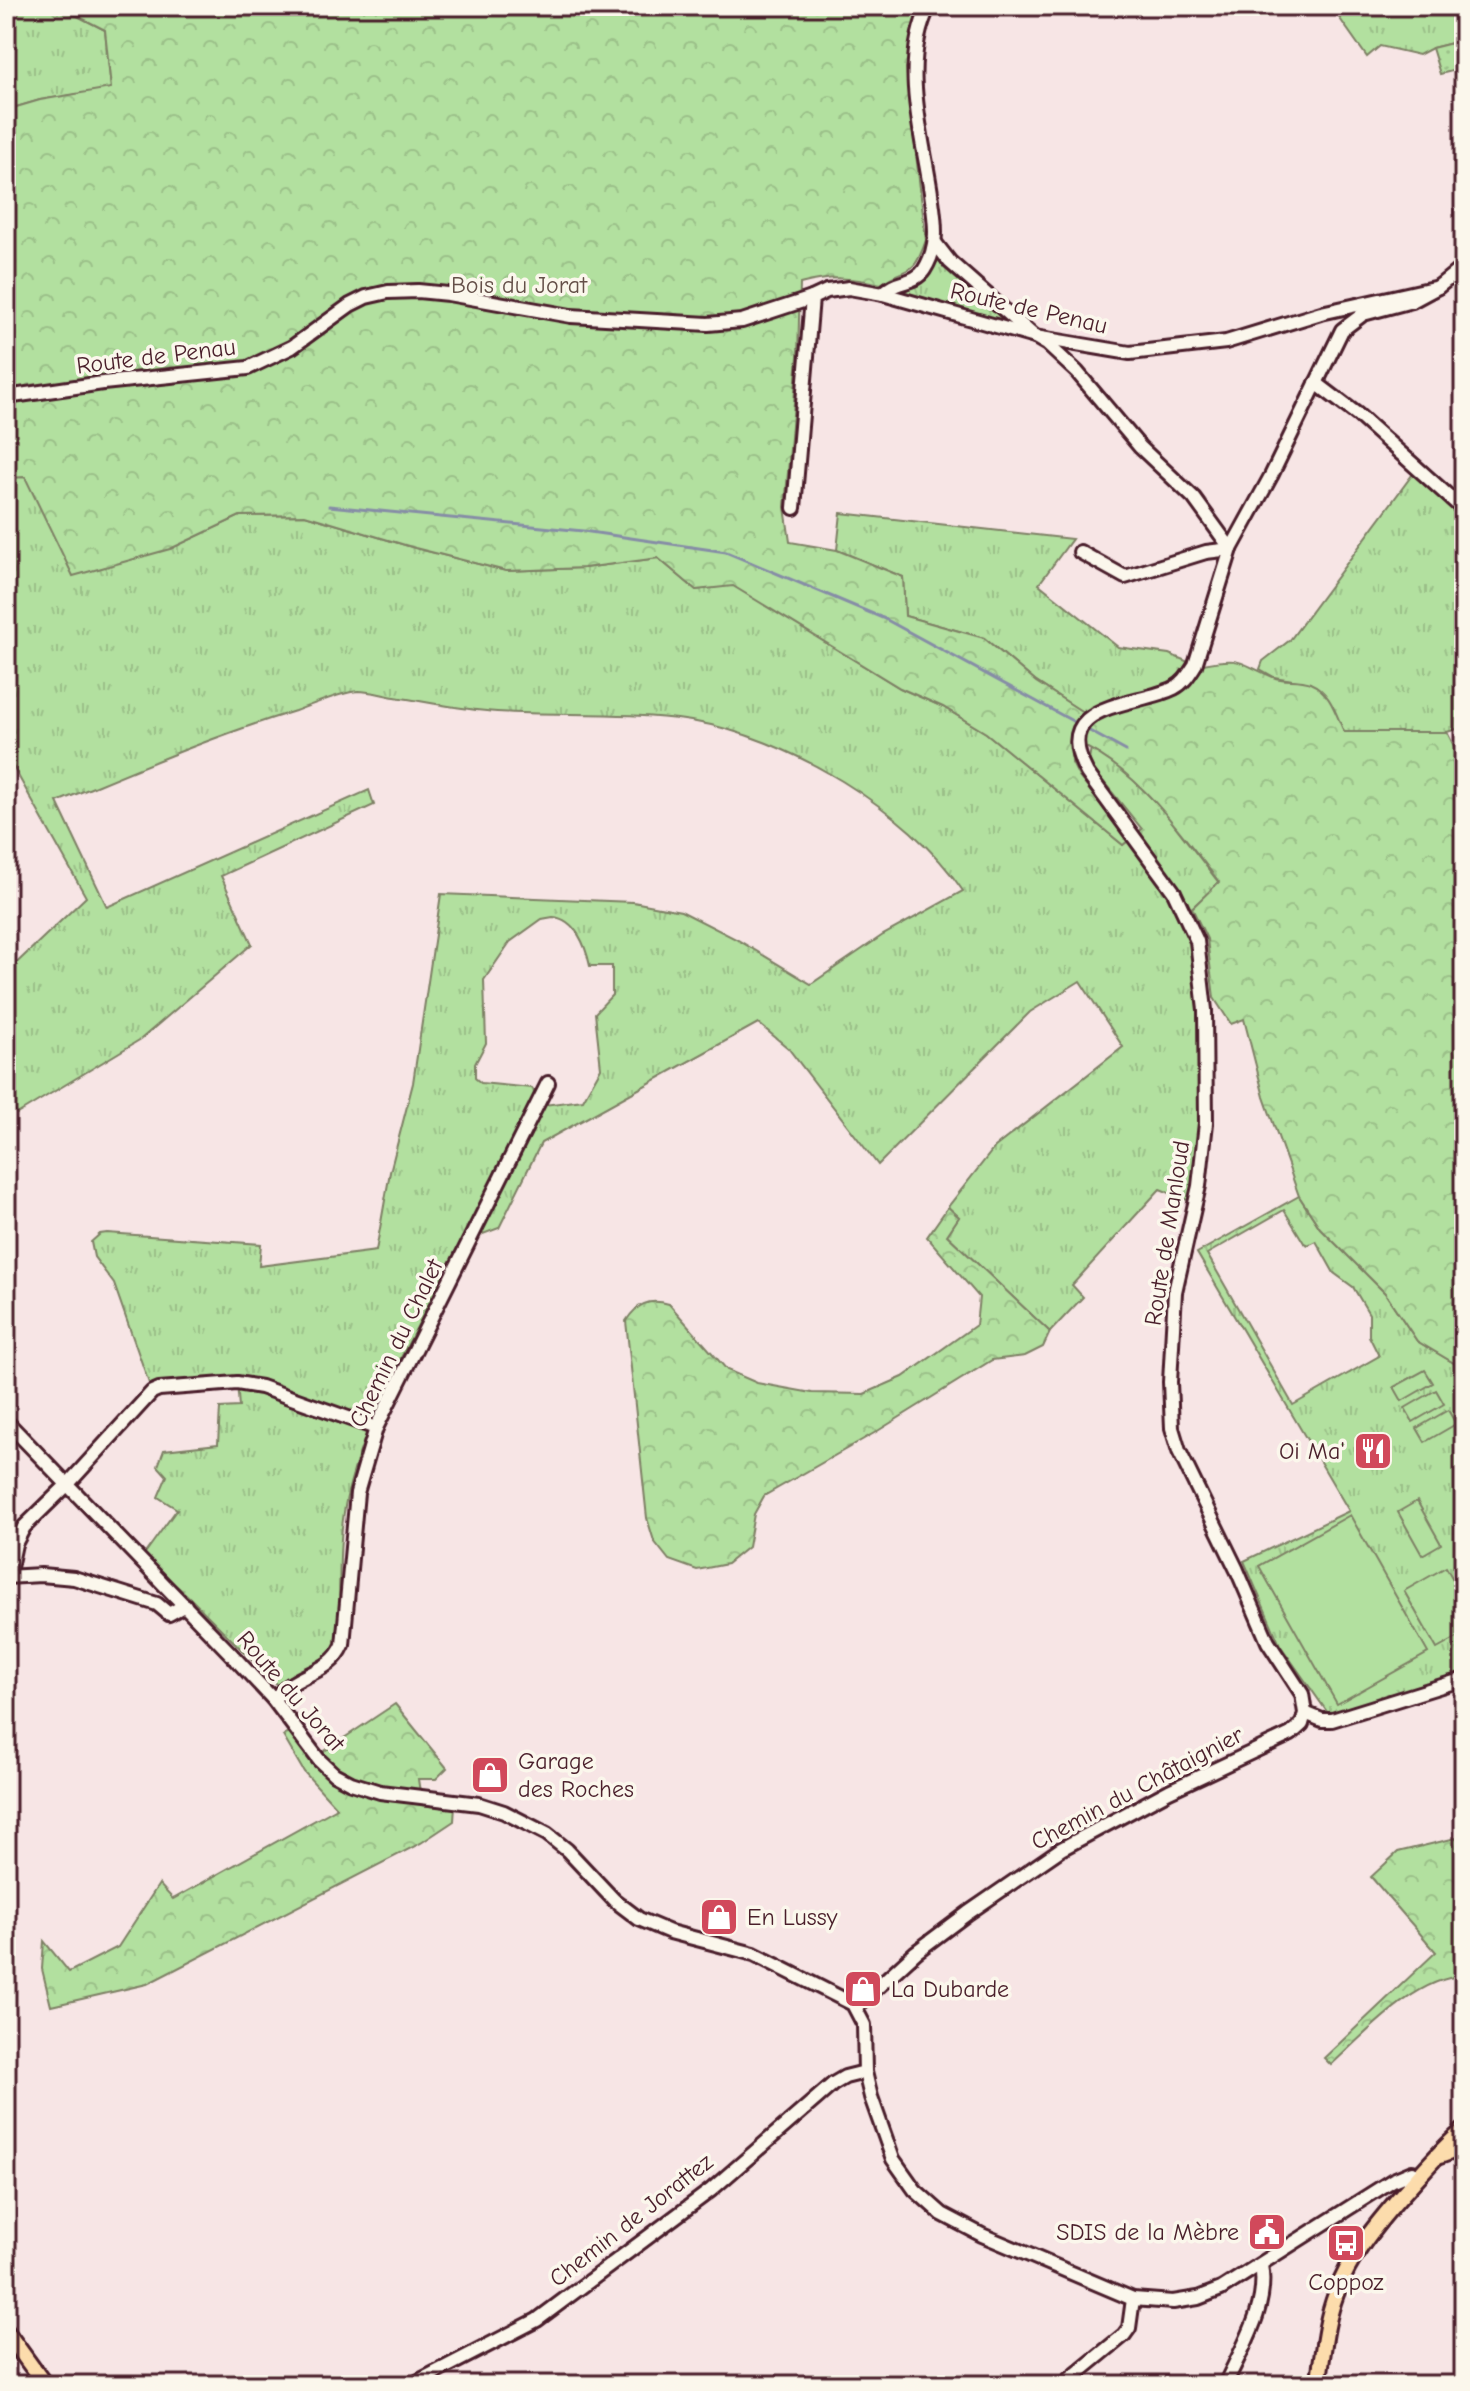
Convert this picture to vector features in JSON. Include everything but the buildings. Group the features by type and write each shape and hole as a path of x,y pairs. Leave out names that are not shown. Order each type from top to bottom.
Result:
{"main road":[{"path":"1318,2385 1330,2312 1342,2279 1374,2226 1432,2160 1464,2130"},
{"path":"1432,2160 1464,2147"},
{"path":"6,2331 45,2385"}],"street":[{"path":"929,6 918,35 914,69 936,244 950,262 1077,372 1140,447 1194,498 1231,549 1206,552 1125,577 1080,552"},
{"path":"883,294 889,286 911,281 920,275 936,244"},
{"name":"Route de Penau","path":"6,397 248,368 292,347 350,305 388,292 448,294 571,316 708,324 742,321 827,291 849,288 883,294 1035,337 1130,353 1226,342 1321,313 1438,287 1463,268"},
{"name":"Route de Manloud","path":"1305,1713 1302,1694 1268,1642 1179,1451 1172,1428 1171,1342 1175,1292 1199,1186 1206,1123 1205,1010 1197,941 1174,892 1087,773 1077,744 1080,731 1089,719 1119,703 1171,690 1186,678 1195,665 1231,549 1271,476 1338,336 1353,319 1363,314 1412,301 1438,287"},
{"path":"794,508 812,298"},
{"path":"1316,383 1358,415 1464,510"},
{"name":"Chemin du Chalet","path":"273,1699 294,1682 331,1663 343,1645 357,1493 376,1428 548,1083"},
{"path":"185,1605 169,1614 149,1601 74,1578 41,1575 7,1577 17,1538 145,1398 159,1389 237,1383 261,1387 376,1428"},
{"name":"Route du Jorat","path":"6,1421 273,1699 319,1760 334,1774 351,1783 393,1795 479,1804 504,1812 547,1834 567,1850 614,1900 639,1919 670,1932 754,1954 843,1997 856,2007"},
{"path":"1305,1713 1322,1720 1332,1720 1464,1679"},
{"name":"Chemin du Châtaignier","path":"856,2007 916,1952 1011,1881 1061,1849 1169,1791 1291,1734 1302,1724 1305,1713"},
{"path":"856,2007 865,2031 865,2072 871,2097 893,2159 915,2190 942,2214 982,2235 1133,2299 1173,2302 1198,2298 1234,2282 1393,2180 1405,2174 1419,2174"},
{"name":"Chemin de Jorattez","path":"411,2385 537,2320 711,2190 833,2084 865,2072"},
{"path":"1225,2385 1261,2302 1264,2286 1261,2265"},
{"path":"1063,2385 1124,2335 1129,2328 1133,2299"}],"green space":[{"path":"6,6 58,6 105,30 111,89 40,100 6,110"},
{"name":"Bois du Jorat","path":"58,6 922,6 906,68 926,240 917,261 909,270 881,284 840,278 800,284 798,356 785,507 790,542 837,550 903,577 905,616 984,638 1036,682 1097,721 1118,711 1174,695 1189,684 1203,664 1234,661 1277,678 1306,682 1317,687 1332,704 1344,732 1447,732 1464,766 1464,1369 1417,1341 1385,1293 1320,1228 1299,1196 1264,1097 1244,1019 1231,1024 1214,998 1207,939 1192,908 1219,882 1154,801 1116,766 1095,752 1071,740 1072,763 1079,777 1129,840 1123,845 986,733 943,707 900,688 733,586 696,590 658,558 584,568 506,571 305,515 240,516 170,549 73,576 25,477 6,478 6,110 40,100 111,88 105,30"},
{"path":"1331,6 1464,6 1464,40 1432,48 1419,55 1380,46 1367,57"},
{"path":"1464,40 1464,68 1440,74 1432,48"},
{"path":"938,258 944,268 1009,324 898,292 923,281"},
{"path":"1415,471 1464,518 1464,727 1447,732 1344,732 1310,683 1274,677 1260,669 1263,661 1290,640"},
{"path":"24,477 170,549 240,516 305,515 506,571 584,568 658,558 696,590 733,585 900,688 943,707 986,733 1123,845 1142,829 1094,770 1089,759 1091,748 1123,769 1162,809 1219,883 1185,914 1197,941 1207,1069 1195,1203 1160,1189 1072,1285 1083,1297 1050,1332 947,1235 959,1217 948,1207 995,1147 1123,1047 1080,981 1030,1012 878,1165 788,1048 758,1023 541,1143 499,1228 475,1237 465,1237 384,1393 358,1459 342,1529 338,1644 328,1660 277,1685 143,1556 177,1509 158,1497 167,1476 158,1466 164,1450 218,1444 220,1408 239,1407 237,1383 152,1392 114,1284 94,1257 91,1242 100,1234 107,1233 261,1244 259,1266 376,1251 390,1172 413,1083 441,894 633,902 681,911 738,940 811,984 883,935 963,891 911,832 878,805 805,760 728,730 667,718 497,712 367,692 343,694 204,742 57,802 107,907 369,790 374,805 221,876 252,944 141,1039 17,1114 6,1097 6,973 86,897 6,754 6,478","holes":["542,919 561,919 579,935 590,966 612,966 612,995 595,1013 601,1068 583,1100 544,1105 532,1088 481,1083 475,1078 475,1064 486,1043 484,980 510,942"]},
{"path":"841,513 1072,539 1039,584 1118,647 1169,654 1191,663 1166,685 1117,699 1088,716 1035,681 984,638 905,616 903,577 837,550"},
{"path":"1299,1196 1320,1228 1385,1293 1417,1341 1464,1369 1464,1684 1335,1723 1280,1645 1244,1561 1349,1511 1197,1253","holes":["1284,1210 1308,1245 1316,1241 1334,1273 1353,1287 1369,1314 1369,1336 1379,1356 1293,1405 1207,1254"]},
{"path":"948,1207 959,1217 947,1235 1050,1332 1043,1347 1025,1356 992,1360 876,1432 764,1496 754,1514 748,1547 727,1564 697,1570 669,1560 654,1541 647,1518 626,1321 630,1315 650,1302 669,1304 727,1370 757,1383 812,1393 864,1394 903,1377 976,1325 979,1297 927,1237"},
{"path":"1425,1370 1433,1383 1402,1401 1394,1387"},
{"path":"1436,1390 1444,1404 1413,1422 1405,1408"},
{"path":"1448,1410 1456,1424 1425,1442 1417,1428"},
{"path":"1417,1501 1441,1544 1422,1555 1398,1512"},
{"path":"1350,1515 1428,1653 1337,1704 1259,1566"},
{"path":"1446,1567 1464,1599 1464,1634 1437,1649 1404,1591"},
{"path":"395,1704 447,1768 436,1779 418,1779 421,1799 455,1806 454,1821 421,1843 147,1984 51,2006 42,1969 44,1941 69,1972 118,1947 159,1884 173,1899 337,1808 304,1772 283,1736 298,1723 323,1752"},
{"path":"1464,1836 1464,1976 1446,1979 1410,1996 1375,2023 1331,2065 1324,2058 1436,1952 1371,1877 1398,1852"}],"waterway":[{"path":"329,506 583,531 726,552 885,619 1078,724"},
{"path":"1084,728 1126,751"}],"place":[{"name":"Oi Ma'","path":"1373,1451"},
{"name":"Garage des Roches","path":"490,1775"},
{"name":"En Lussy","path":"719,1917"},
{"name":"La Dubarde","path":"863,1989"},
{"name":"SDIS de la Mèbre","path":"1267,2232"},
{"name":"Coppoz","path":"1346,2243"}]}
